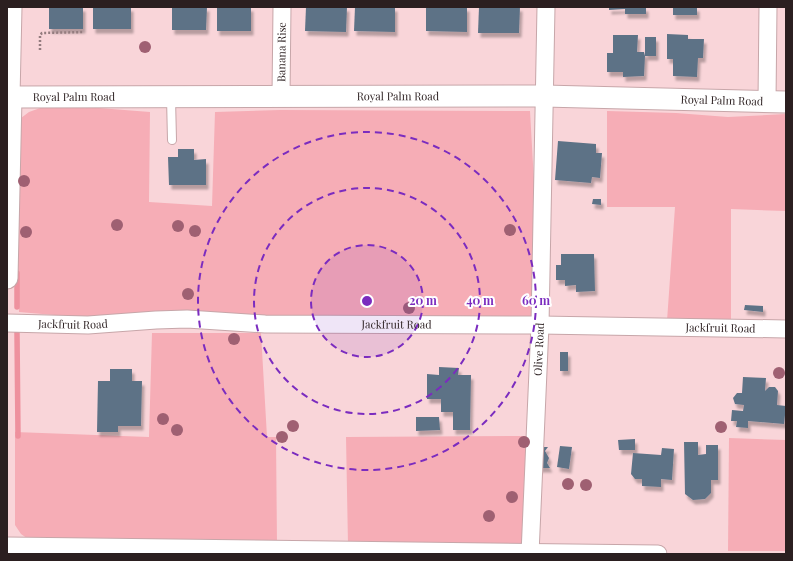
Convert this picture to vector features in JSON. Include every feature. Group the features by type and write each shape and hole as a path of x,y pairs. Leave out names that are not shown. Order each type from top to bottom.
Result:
{"street":[{"path":"7,278 9,97 13,7"},
{"name":"Banana Rise","path":"281,96 282,7"},
{"name":"Olive Road","path":"530,553 540,325 546,7"},
{"path":"768,7 776,102"},
{"name":"Royal Palm Road","path":"9,97 544,96 776,102"},
{"name":"Jackfruit Road","path":"7,323 88,325 187,319 265,324 540,325 786,329"},
{"path":"7,546 658,554"}],"lane":[{"path":"171,97 172,140"}],"path":[{"path":"40,50 40,35 42,33 84,32"}],"shaded area":[{"path":"43,107 86,107 150,112 149,202 212,206 215,112 280,110 530,111 535,200 531,319 425,319 276,315 147,320 19,312 16,209 17,121 29,112"},
{"path":"607,111 676,113 728,117 786,114 786,211 731,209 731,321 667,321 675,207 607,207"},
{"path":"152,333 261,333 267,437 276,437 277,544 31,541 21,534 15,525 15,432 149,437"},
{"path":"528,436 524,497 523,545 348,545 346,437"},
{"path":"729,438 786,440 786,551 728,551"}],"building":[{"path":"49,7 83,7 83,29 49,29"},
{"path":"93,7 131,7 131,29 93,29"},
{"path":"172,7 207,7 206,30 172,30"},
{"path":"217,7 251,7 251,31 217,31"},
{"path":"306,7 347,7 346,32 305,31"},
{"path":"355,7 395,7 395,32 354,31"},
{"path":"426,7 467,7 467,32 426,31"},
{"path":"479,7 520,7 519,33 478,33"},
{"path":"609,7 646,7 646,14 625,14 625,9 609,10"},
{"path":"673,7 697,7 697,15 673,15"},
{"path":"667,34 688,35 688,39 704,39 703,58 698,58 697,77 673,76 673,59 667,59"},
{"path":"613,35 638,35 637,52 644,52 645,56 644,76 623,77 623,72 607,72 607,53 613,53"},
{"path":"645,37 656,37 656,56 645,56"},
{"path":"558,141 596,144 596,153 602,153 600,178 592,177 591,183 555,180"},
{"path":"178,149 194,149 194,160 206,159 206,185 169,185 168,157 178,157"},
{"path":"593,199 601,199 601,205 592,204"},
{"path":"561,254 594,254 595,291 576,292 576,285 565,286 565,280 556,280 556,265 561,265"},
{"path":"745,305 763,306 763,312 744,310"},
{"path":"560,352 568,352 568,371 560,371"},
{"path":"439,367 459,368 458,375 471,375 470,430 453,430 453,412 441,412 441,399 427,399 427,374 439,375"},
{"path":"110,369 132,369 132,381 142,381 141,426 118,426 118,432 97,432 98,381 110,381"},
{"path":"743,377 766,378 765,391 769,387 775,387 778,391 777,405 786,406 784,424 748,421 748,428 736,427 737,421 731,421 732,410 743,411 744,405 735,404 733,398 737,393 742,393"},
{"path":"416,417 439,417 440,430 416,431"},
{"path":"635,439 635,450 619,450 618,440"},
{"path":"684,442 698,442 698,455 706,454 706,445 718,445 718,480 711,480 711,493 705,499 693,500 685,494"},
{"path":"560,446 572,447 569,469 557,467"},
{"path":"539,447 548,447 545,451 549,458 547,463 550,468 539,468"},
{"path":"662,448 674,449 672,480 661,479 661,487 642,486 642,479 635,479 631,474 633,453 661,455"}],"waterway":[{"path":"17,273 17,307"},
{"path":"17,333 18,436"}]}
